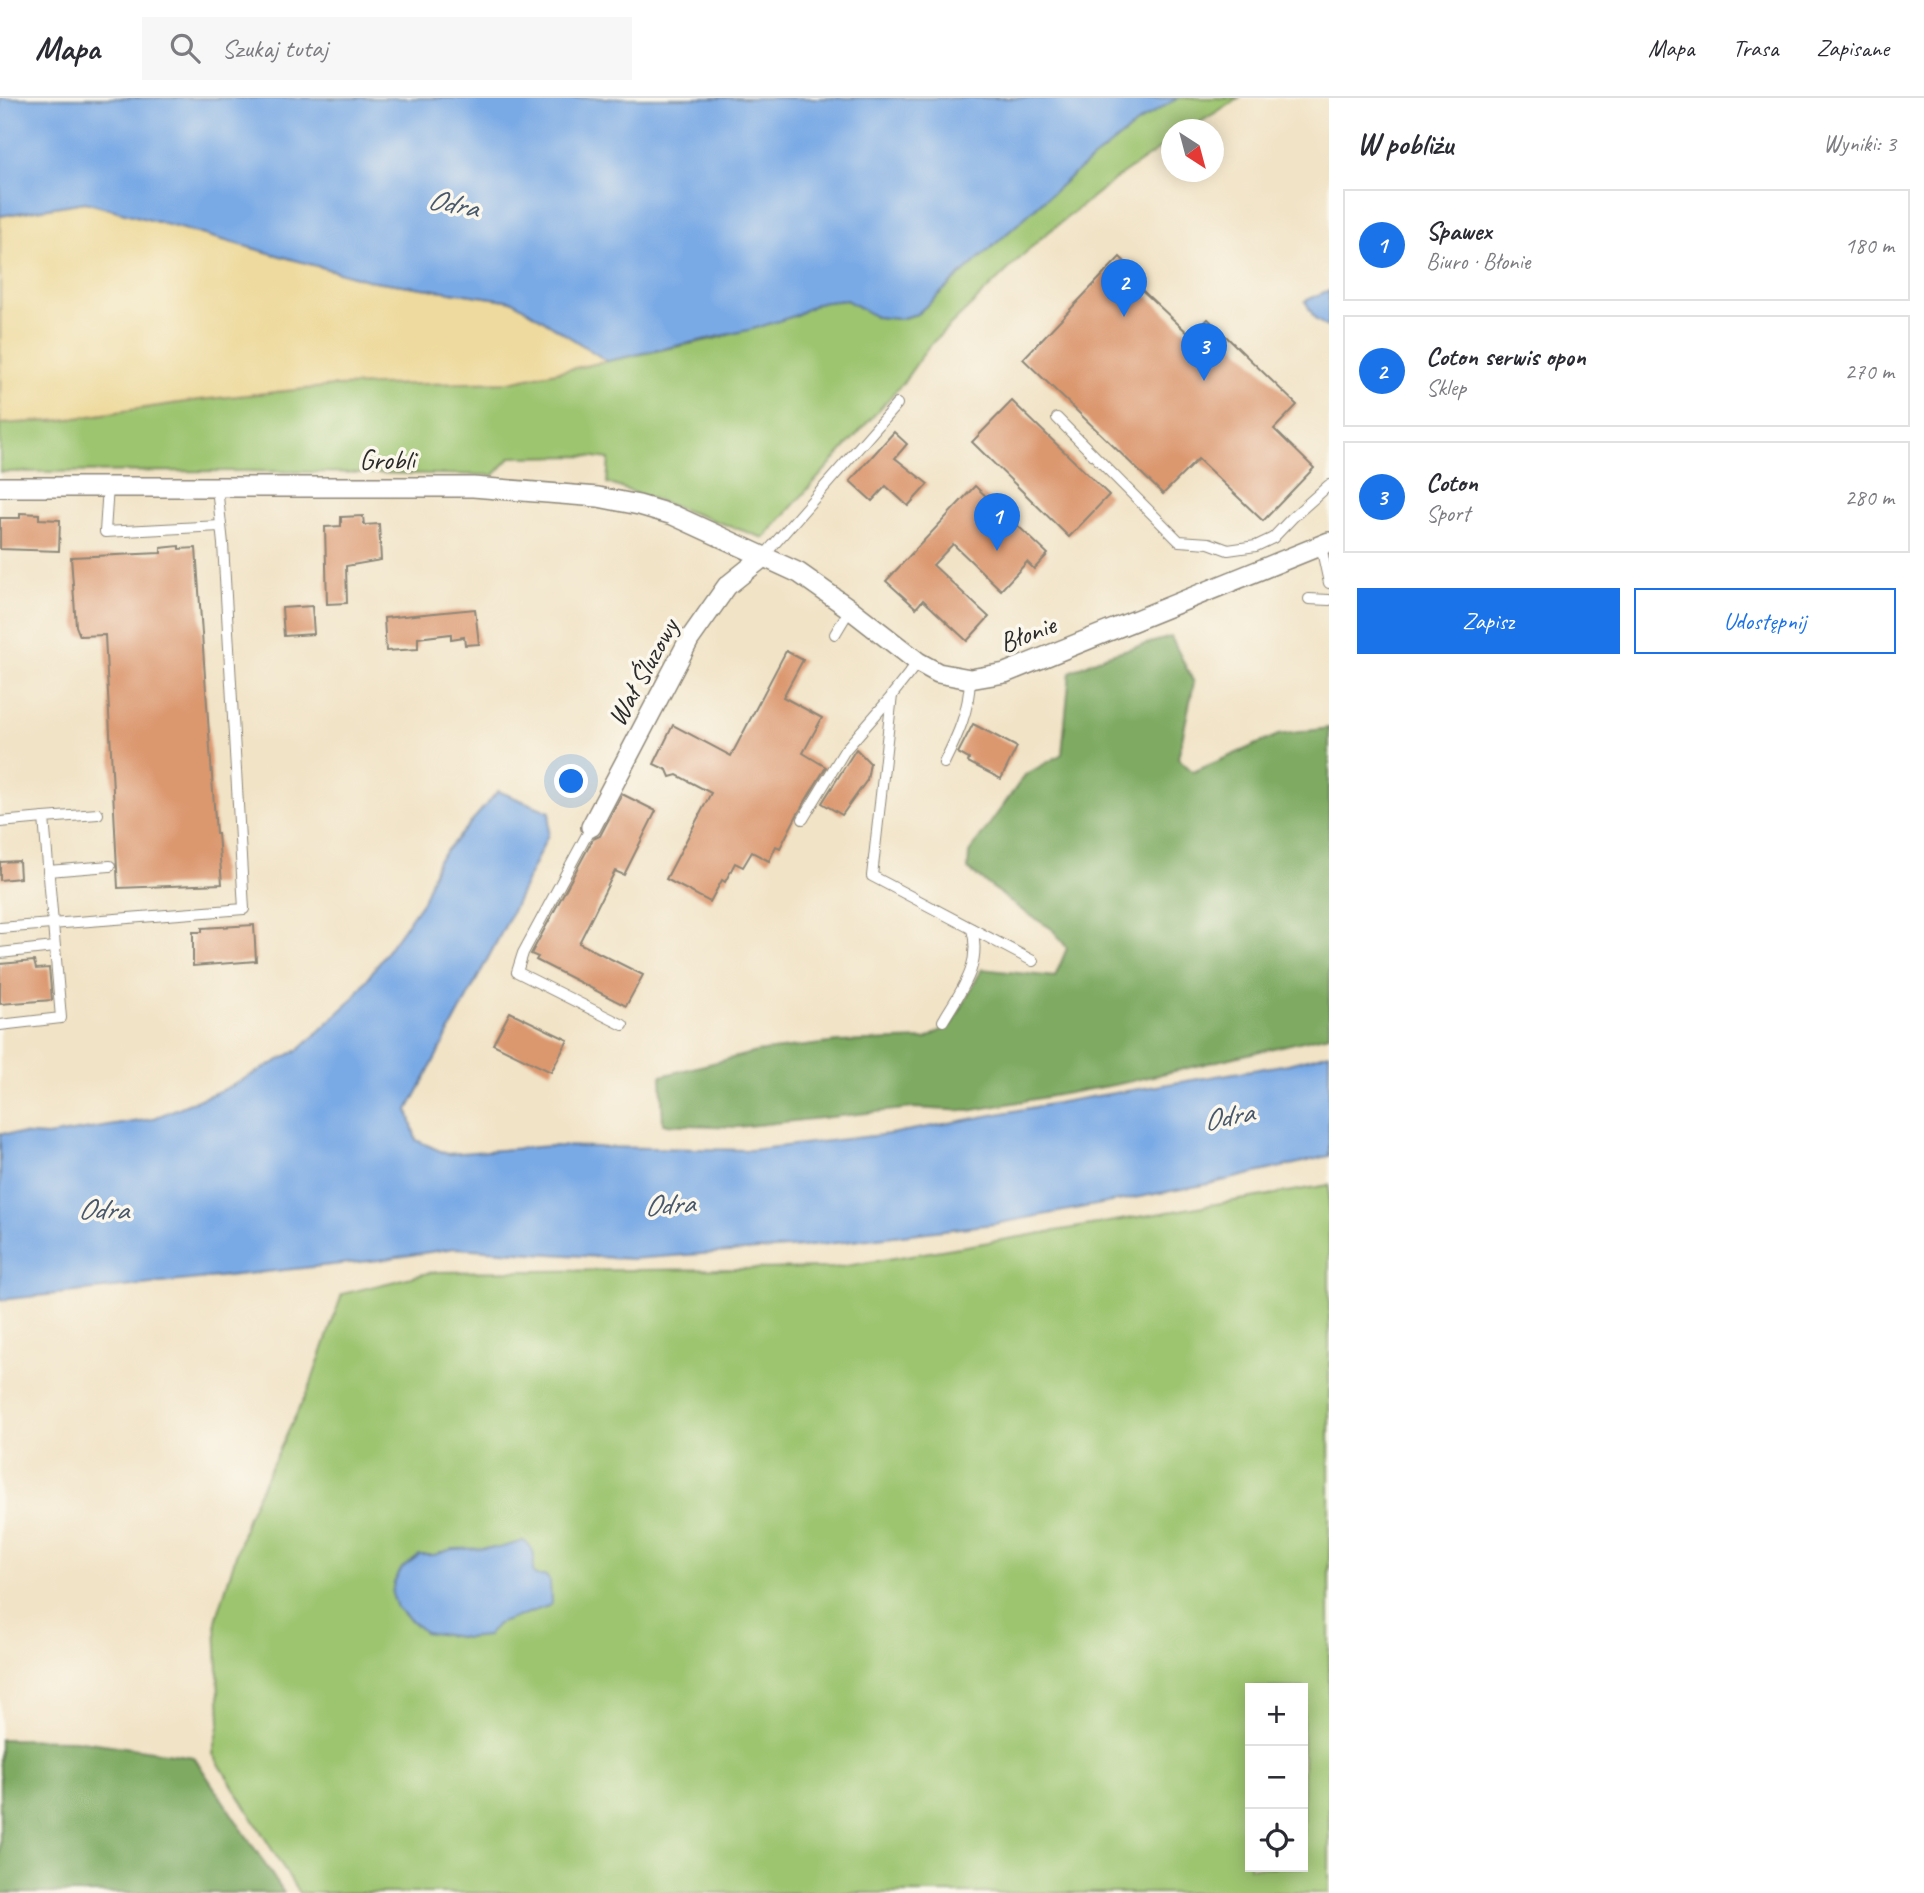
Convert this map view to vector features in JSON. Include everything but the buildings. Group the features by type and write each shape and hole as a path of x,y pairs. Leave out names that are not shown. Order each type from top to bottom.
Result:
{"street":[{"name":"Grobli","path":"0,487 473,487 598,497 673,515 762,558"},
{"name":"Błonie","path":"762,558 799,573 918,662 939,673 970,680 1005,673 1325,544"},
{"name":"Wał Śluzowy","path":"591,827 689,640 727,586 762,558"}],"lane":[{"path":"762,558 897,404"},
{"path":"1056,418 1179,541 1209,543 1228,550 1256,546 1273,538 1329,485"},
{"path":"108,486 105,532 220,526"},
{"path":"0,928 244,909 224,558 217,487"},
{"path":"1325,544 1329,583"},
{"path":"1309,599 1329,600"},
{"path":"835,634 850,609"},
{"path":"803,819 845,750 918,662"},
{"path":"944,763 964,723 970,699 970,680"},
{"path":"892,695 872,876 1033,961"},
{"path":"0,822 98,814"},
{"path":"0,1025 61,1018 44,818"},
{"path":"591,827 523,953 517,972 623,1025"},
{"path":"48,871 110,866"},
{"path":"943,1021 967,980 976,955 972,929"},
{"path":"0,953 54,947"}],"green space":[{"path":"1178,98 1239,98 1205,119 1161,119 1161,148 1114,180 1040,239 929,346 902,384 764,538 607,483 609,459 587,456 511,457 494,475 247,471 0,472 0,424 62,420 199,400 333,386 509,382 718,338 794,316 818,303 846,300 876,317 900,319 917,314 1070,177 1143,119"},
{"path":"1171,637 1194,683 1178,758 1193,772 1278,735 1329,728 1329,1035 1119,1084 968,1111 913,1108 738,1127 663,1124 661,1076 756,1052 838,1042 926,1039 953,1023 982,969 1055,977 1067,948 1052,929 1023,911 968,869 969,853 1025,775 1062,754 1070,672 1107,655"},
{"path":"1329,1185 1329,1893 299,1893 213,1754 220,1722 216,1621 248,1515 310,1386 342,1294 432,1272 834,1268"},
{"path":"0,1739 75,1740 194,1757 284,1893 0,1893"}],"sand":[{"path":"85,202 367,280 513,301 607,361 509,382 333,386 199,400 62,420 0,424 0,216"}],"water":[{"name":"Odra","path":"0,98 1178,98 1143,119 1070,177 917,314 899,319 876,317 846,300 818,303 794,316 753,329 607,361 513,301 367,280 85,202 0,216"},
{"path":"1329,290 1329,328 1315,319 1305,301"},
{"name":"Odra","path":"498,791 550,812 548,835 506,924 408,1110 416,1140 447,1154 550,1146 750,1150 890,1134 1288,1064 1329,1053 1329,1156 1209,1184 994,1224 802,1247 631,1259 455,1248 379,1260 0,1300 0,1133 47,1136 152,1119 229,1087 300,1049 352,1000 423,901 438,860"},
{"path":"524,1541 533,1551 533,1572 536,1576 546,1576 550,1581 551,1605 497,1624 487,1636 466,1638 424,1632 397,1608 392,1594 394,1582 402,1568 419,1555 434,1555 453,1549 499,1548"}],"place":[{"name":"Coton serwis opon","path":"1124,317"},
{"name":"Coton","path":"1204,381"},
{"name":"Spawex","path":"997,551"}]}
